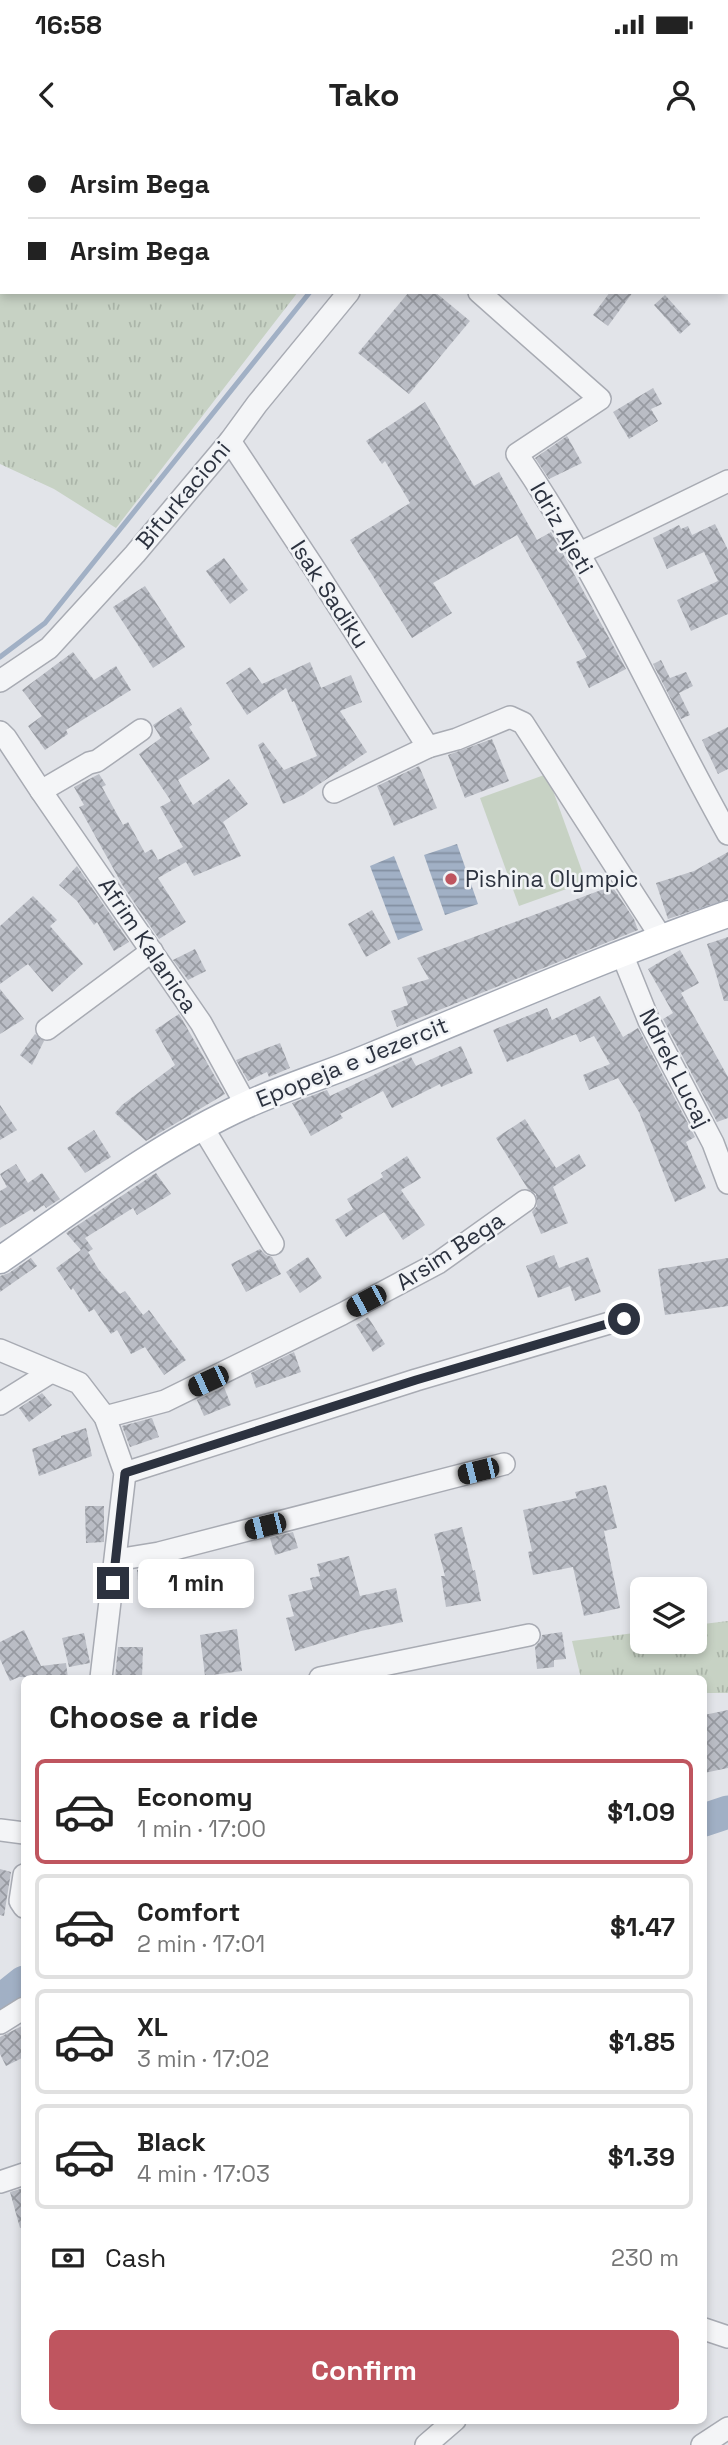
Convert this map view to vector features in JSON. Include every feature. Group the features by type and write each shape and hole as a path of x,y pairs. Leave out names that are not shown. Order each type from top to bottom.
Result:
{"main road":[{"name":"Epopeja e Jezercit","path":"0,1260 96,1193 246,1105 661,937 728,914"}],"street":[{"name":"Bifurkacioni","path":"0,681 49,648 135,554 347,294"},
{"name":"Idriz Ajeti","path":"481,294 600,399 517,454 542,490 578,554 728,834"},
{"name":"Isak Sadiku","path":"230,441 428,747"},
{"path":"578,554 728,481"},
{"path":"334,792 428,747 510,717 523,723 661,937"},
{"path":"41,791 97,761 141,730"},
{"name":"Afrim Kalanica","path":"0,732 201,1023 246,1105"},
{"path":"47,1029 152,951"},
{"name":"Ndrek Lucaj","path":"622,954 649,1021 713,1143 728,1183"},
{"path":"203,1128 273,1244"},
{"name":"Arsim Bega","path":"105,1418 165,1401 342,1314 438,1264 525,1201"},
{"path":"125,1473 416,1380 624,1319"},
{"path":"0,1350 79,1383 105,1418 125,1473 101,1675"},
{"path":"0,1404 51,1372"},
{"path":"116,1560 159,1553 504,1464"},
{"path":"335,1675 529,1635"},
{"path":"0,1830 21,1833"},
{"path":"15,1903 21,1884"},
{"path":"0,2023 21,2010"},
{"path":"0,2182 21,2175"},
{"path":"707,2330 728,2337"},
{"path":"426,2445 451,2424"},
{"path":"702,2445 728,2428"}],"green space":[{"path":"0,294 296,294 116,528 54,489 0,464"},
{"path":"547,774 586,882 519,906 480,798"},
{"path":"728,1621 728,1693 707,1693 707,1675 580,1675 572,1641 630,1634 630,1654 707,1654 707,1624"}],"water":[{"name":"Pishina Olympic","path":"457,844 478,904 445,915 424,855"},
{"path":"394,856 423,930 398,940 370,866"}],"building":[{"path":"407,294 437,294 470,321 409,394 358,353"},
{"path":"609,294 632,294 608,326 593,315"},
{"path":"665,295 691,324 680,334 654,305"},
{"path":"653,388 662,404 651,409 658,421 629,439 613,412"},
{"path":"425,402 474,486 499,472 537,540 551,532 626,669 589,688 576,662 587,657 517,535 433,583 452,613 412,638 350,540 410,503 385,461 382,464 366,441"},
{"path":"567,436 582,463 549,479 535,458"},
{"path":"715,524 728,550 728,614 691,631 677,600 718,581 704,552 667,569 653,538 679,525 681,529 688,526 692,535"},
{"path":"224,558 248,590 230,604 206,571"},
{"path":"145,586 185,647 153,668 113,607"},
{"path":"73,652 94,680 116,666 131,690 66,730 68,734 45,750 28,726 42,716 22,690"},
{"path":"661,660 670,678 686,672 693,686 679,693 690,715 681,719 653,664"},
{"path":"310,662 321,688 351,675 362,702 340,711 367,752 303,795 283,804 258,745 263,742 284,770 317,756 294,701 292,702 286,688 247,715 226,683 250,667 262,684"},
{"path":"181,707 192,725 189,727 210,759 178,780 193,805 229,779 248,804 223,822 241,856 194,876 186,862 158,878 186,922 159,939 123,886 79,807 84,805 74,787 99,774 106,785 102,787 123,825 128,822 145,853 152,849 158,860 183,847 160,807 171,801 139,754 161,738 153,725"},
{"path":"728,727 728,769 718,774 702,740"},
{"path":"492,739 509,781 465,798 448,755"},
{"path":"419,766 437,808 394,826 377,786"},
{"path":"728,852 728,899 668,919 656,883 694,871"},
{"path":"77,866 129,942 114,951 97,922 94,925 77,901 59,885"},
{"path":"612,886 634,919 638,930 397,1027 391,1011 408,1005 402,987 429,979 417,958"},
{"path":"33,896 57,920 50,926 83,964 52,992 28,964 0,984 0,926"},
{"path":"372,910 391,943 366,957 348,924"},
{"path":"728,937 728,1001 724,1001 707,944"},
{"path":"195,949 206,971 188,980 173,960"},
{"path":"680,950 699,983 681,993 728,1077 728,1118 717,1122 663,1019 673,1013 648,969"},
{"path":"0,989 24,1019 0,1034"},
{"path":"600,996 623,1037 638,1028 695,1137 686,1142 706,1188 675,1202 639,1112 618,1078 589,1090 583,1075 610,1064 594,1036 580,1042 576,1034 507,1062 493,1030 547,1008 552,1020"},
{"path":"179,1014 225,1094 146,1141 115,1113 175,1065 155,1030"},
{"path":"35,1034 44,1041 32,1065 20,1055"},
{"path":"280,1043 290,1068 269,1077 267,1072 248,1081 236,1060"},
{"path":"461,1046 473,1073 441,1087 440,1084 392,1108 383,1091 340,1114 343,1118 311,1136 292,1103 327,1090 330,1096 411,1057 416,1066"},
{"path":"0,1105 17,1130 0,1140"},
{"path":"525,1119 556,1168 579,1154 586,1166 553,1187 568,1223 541,1234 532,1212 537,1206 536,1194 528,1189 496,1138"},
{"path":"94,1130 111,1157 85,1173 67,1148"},
{"path":"407,1156 421,1178 401,1190 425,1225 403,1240 384,1212 346,1237 335,1220 353,1209 347,1199 383,1177 381,1173"},
{"path":"16,1164 28,1183 42,1173 60,1199 46,1208 44,1205 34,1212 32,1209 0,1228 0,1191 7,1187 0,1174"},
{"path":"156,1173 171,1194 137,1215 133,1208 85,1238 93,1249 88,1252 99,1270 120,1294 125,1291 143,1315 149,1310 186,1360 164,1375 145,1347 131,1354 117,1330 111,1334 94,1309 89,1312 56,1268 81,1250 66,1233"},
{"path":"260,1249 272,1257 281,1274 246,1292 231,1264"},
{"path":"554,1255 559,1268 588,1257 601,1292 575,1301 570,1286 538,1298 526,1266"},
{"path":"308,1257 322,1278 300,1293 286,1272"},
{"path":"31,1258 37,1266 0,1292 0,1276"},
{"path":"728,1258 728,1306 665,1315 658,1269"},
{"path":"368,1317 385,1344 373,1352 356,1325"},
{"path":"294,1352 301,1372 256,1388 251,1373"},
{"path":"224,1387 231,1405 204,1416 197,1400"},
{"path":"42,1393 52,1405 29,1422 19,1408"},
{"path":"152,1418 159,1437 130,1447 122,1426"},
{"path":"86,1428 92,1456 39,1476 32,1449"},
{"path":"606,1485 617,1528 604,1531 620,1608 584,1616 573,1567 533,1575 528,1552 532,1551 523,1510 577,1498 575,1492"},
{"path":"85,1506 104,1506 104,1542 86,1543"},
{"path":"462,1527 481,1601 446,1607 441,1576 445,1576 434,1534"},
{"path":"293,1532 298,1548 275,1555 270,1538"},
{"path":"349,1556 360,1596 396,1588 403,1622 361,1631 295,1651 286,1618 294,1616 288,1595 313,1589 310,1578 320,1576 317,1564"},
{"path":"177,1562 180,1598 140,1603 137,1570"},
{"path":"237,1629 242,1671 205,1675 200,1635"},
{"path":"24,1630 41,1666 66,1663 68,1675 21,1675 10,1681 0,1659 0,1642"},
{"path":"562,1632 566,1659 554,1660 554,1667 537,1669 535,1647 542,1635"},
{"path":"84,1633 90,1663 69,1667 62,1638"},
{"path":"118,1647 143,1647 142,1675 115,1675"},
{"path":"728,1710 728,1768 707,1772 707,1714"},
{"path":"0,1869 11,1872 4,1916 0,1915"},
{"path":"21,2026 21,2058 6,2066 0,2054 0,2037"},
{"path":"21,2189 21,2228 20,2228 10,2192"}],"waterway":[{"path":"0,657 45,623 308,294"},
{"path":"707,1819 728,1812"},
{"path":"0,2001 21,1984"}],"place":[{"name":"Pishina Olympic","path":"451,879"}],"route":[{"path":"113,1583 125,1473 416,1380 624,1319"}]}
